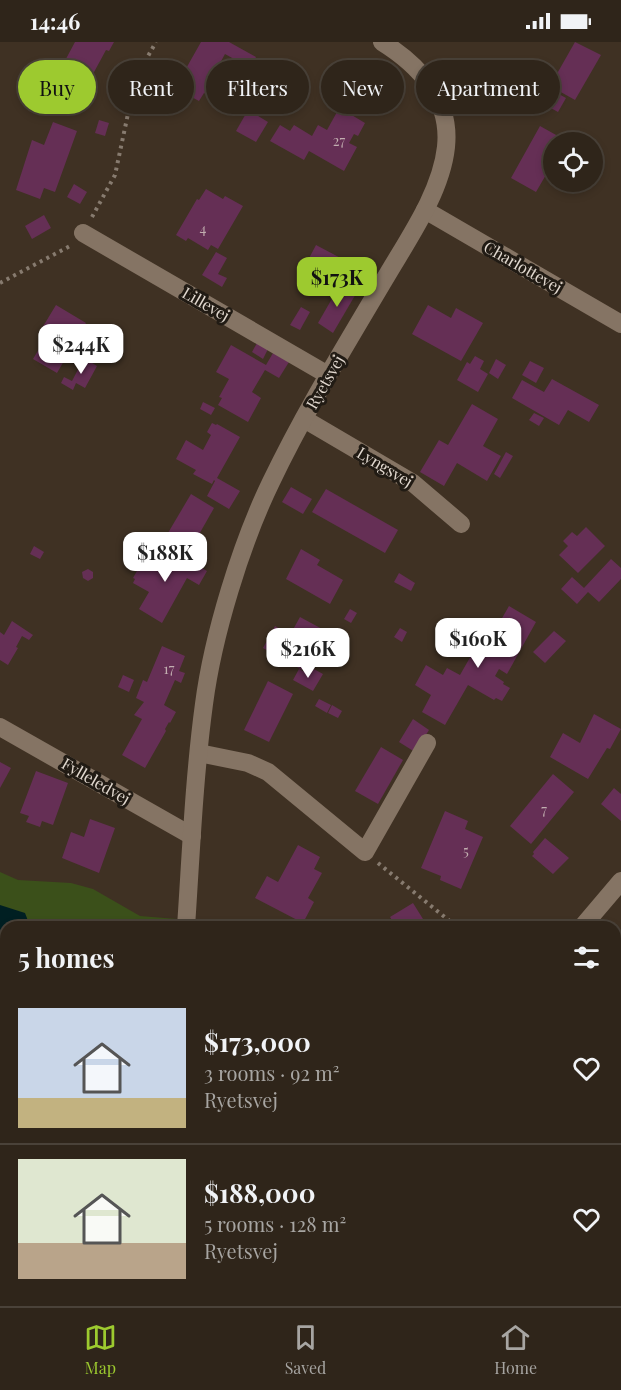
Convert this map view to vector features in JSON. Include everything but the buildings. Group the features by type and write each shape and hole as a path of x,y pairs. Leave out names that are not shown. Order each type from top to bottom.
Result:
{"street":[{"name":"Ryetsvej","path":"186,921 204,702 214,652 246,544 270,483 328,375 425,210 441,171 446,146 446,125 440,104 426,78 404,56 381,42"},
{"name":"Charlottevej","path":"425,210 621,324"},
{"name":"Lillevej","path":"83,233 328,375"},
{"name":"Lyngsvej","path":"304,419 413,483 461,524"},
{"name":"Fylleledvej","path":"0,727 192,836"},
{"path":"199,753 248,763 268,772 365,852 427,743"},
{"path":"587,921 621,881"}],"path":[{"path":"0,283 69,248 83,233 115,175 129,109 143,65 156,42"},
{"path":"365,852 450,921"}],"green space":[{"path":"0,872 18,880 71,883 93,889 140,916 177,919 177,921 0,921"}],"water":[{"path":"0,905 25,913 28,921 0,921"}]}
